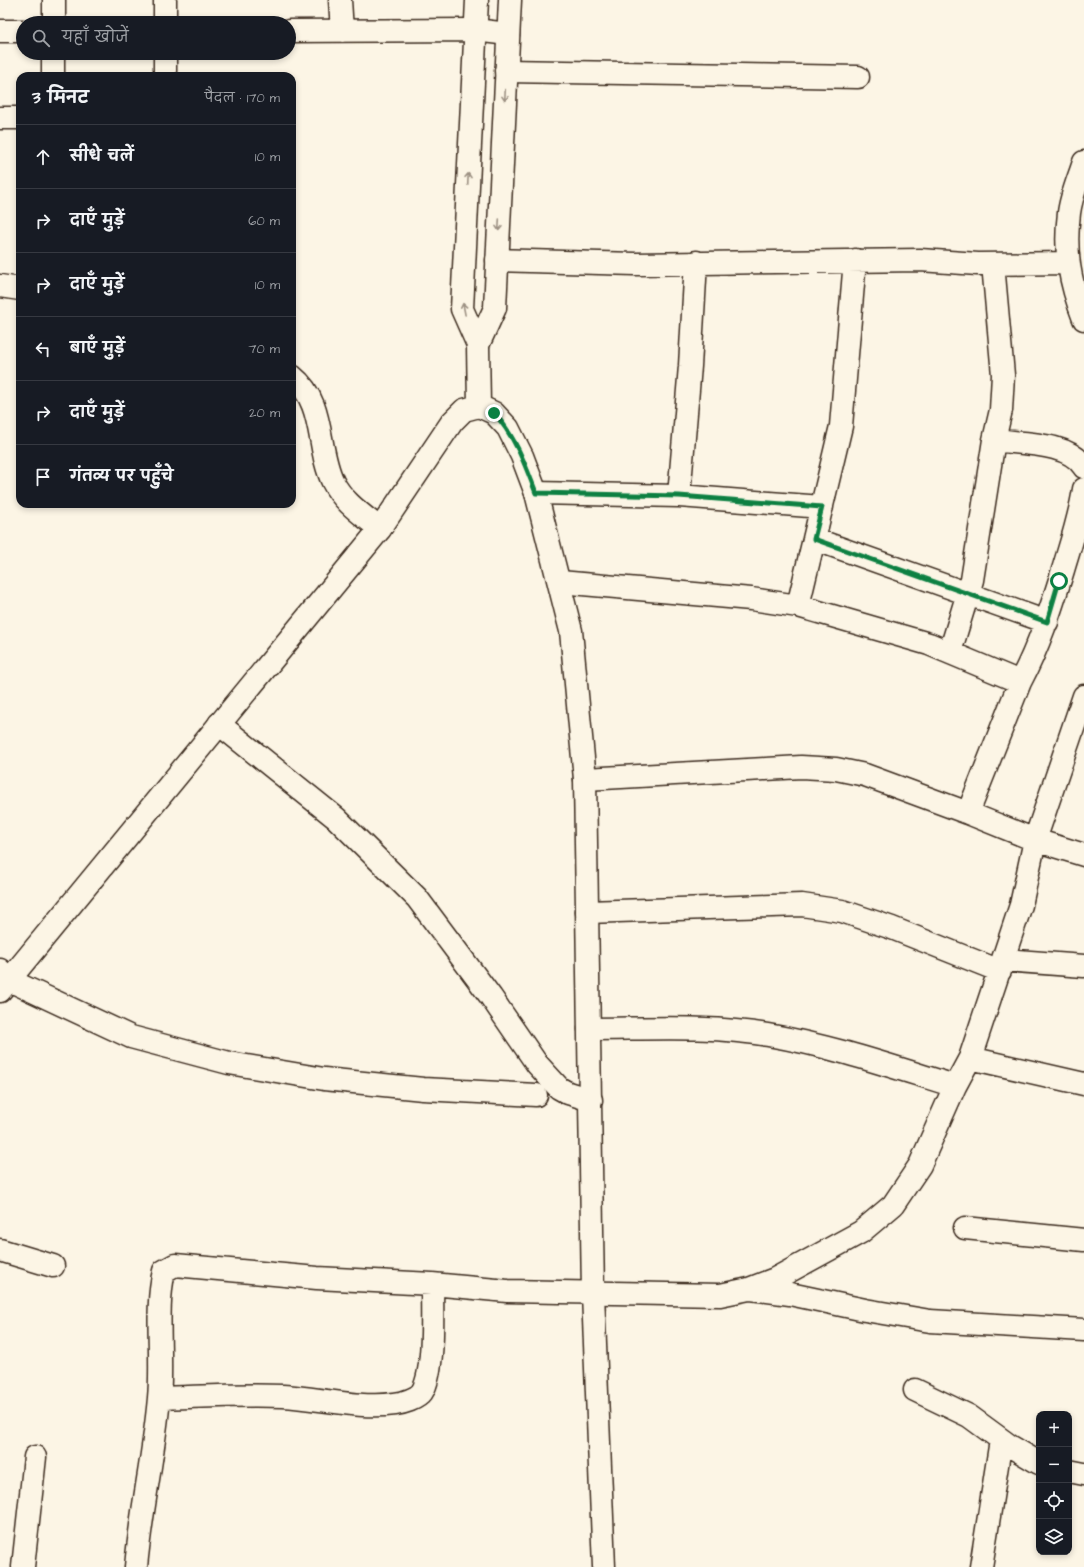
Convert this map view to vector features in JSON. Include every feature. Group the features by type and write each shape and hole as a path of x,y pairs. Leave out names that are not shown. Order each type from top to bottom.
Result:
{"street":[{"path":"54,0 54,16"},
{"path":"165,0 165,16"},
{"path":"340,0 342,30"},
{"path":"477,0 462,308 478,345 479,406"},
{"path":"478,345 495,308 510,0"},
{"path":"296,31 475,30 508,34"},
{"path":"0,31 16,31"},
{"path":"53,60 53,72"},
{"path":"165,60 165,72"},
{"path":"506,71 858,77"},
{"path":"0,118 16,118"},
{"path":"1084,162 1069,212 1068,263 1076,300 1084,319"},
{"path":"497,260 635,264 855,260 920,260 993,264 1068,263"},
{"path":"798,606 841,426 855,260"},
{"path":"679,496 696,262"},
{"path":"950,652 972,580 994,440 1001,410 1003,375 993,264"},
{"path":"0,286 16,288"},
{"path":"296,381 310,398 319,421 326,464 333,483 345,501 380,529"},
{"path":"536,1095 423,1089 324,1079 229,1063 131,1037 3,981 219,724 380,529 452,422 464,410 479,406 494,413 508,428 522,456 536,493 560,582 571,631 585,779 593,1294 604,1567"},
{"path":"994,440 1060,448 1079,458 1084,467"},
{"path":"968,813 1020,682 1031,661 1047,622 1080,514 1084,489"},
{"path":"536,493 679,496 822,507"},
{"path":"814,539 1047,622"},
{"path":"560,582 751,599 798,606 921,642 950,652 1020,682"},
{"path":"136,1567 159,1398 161,1351 160,1286 164,1271 175,1265 318,1278 432,1284 507,1292 720,1295 750,1289 775,1279 861,1232 893,1205 920,1165 955,1086 970,1058 1020,905 1035,840 1082,703"},
{"path":"219,724 336,818 417,898 491,997 537,1064 559,1088 568,1093 591,1100"},
{"path":"585,779 801,766 836,769 865,775 968,813 1035,840 1084,855"},
{"path":"587,912 802,906 842,911 1001,966 1084,966"},
{"path":"590,1029 711,1030 767,1035 834,1050 955,1086"},
{"path":"970,1058 1084,1084"},
{"path":"964,1228 1084,1240"},
{"path":"0,1250 53,1266"},
{"path":"159,1398 245,1395 284,1396 350,1404 387,1404 410,1400 421,1393 427,1379 432,1336 432,1284"},
{"path":"750,1289 790,1294 865,1310 930,1321 978,1322 1084,1330"},
{"path":"915,1390 968,1416 1001,1440 1036,1461"},
{"path":"981,1567 1001,1440"},
{"path":"23,1567 35,1457"},
{"path":"1072,1471 1084,1474"}],"route":[{"path":"494,413 508,428 522,456 536,493 679,496 822,507 814,539 1047,622 1059,581"}]}
